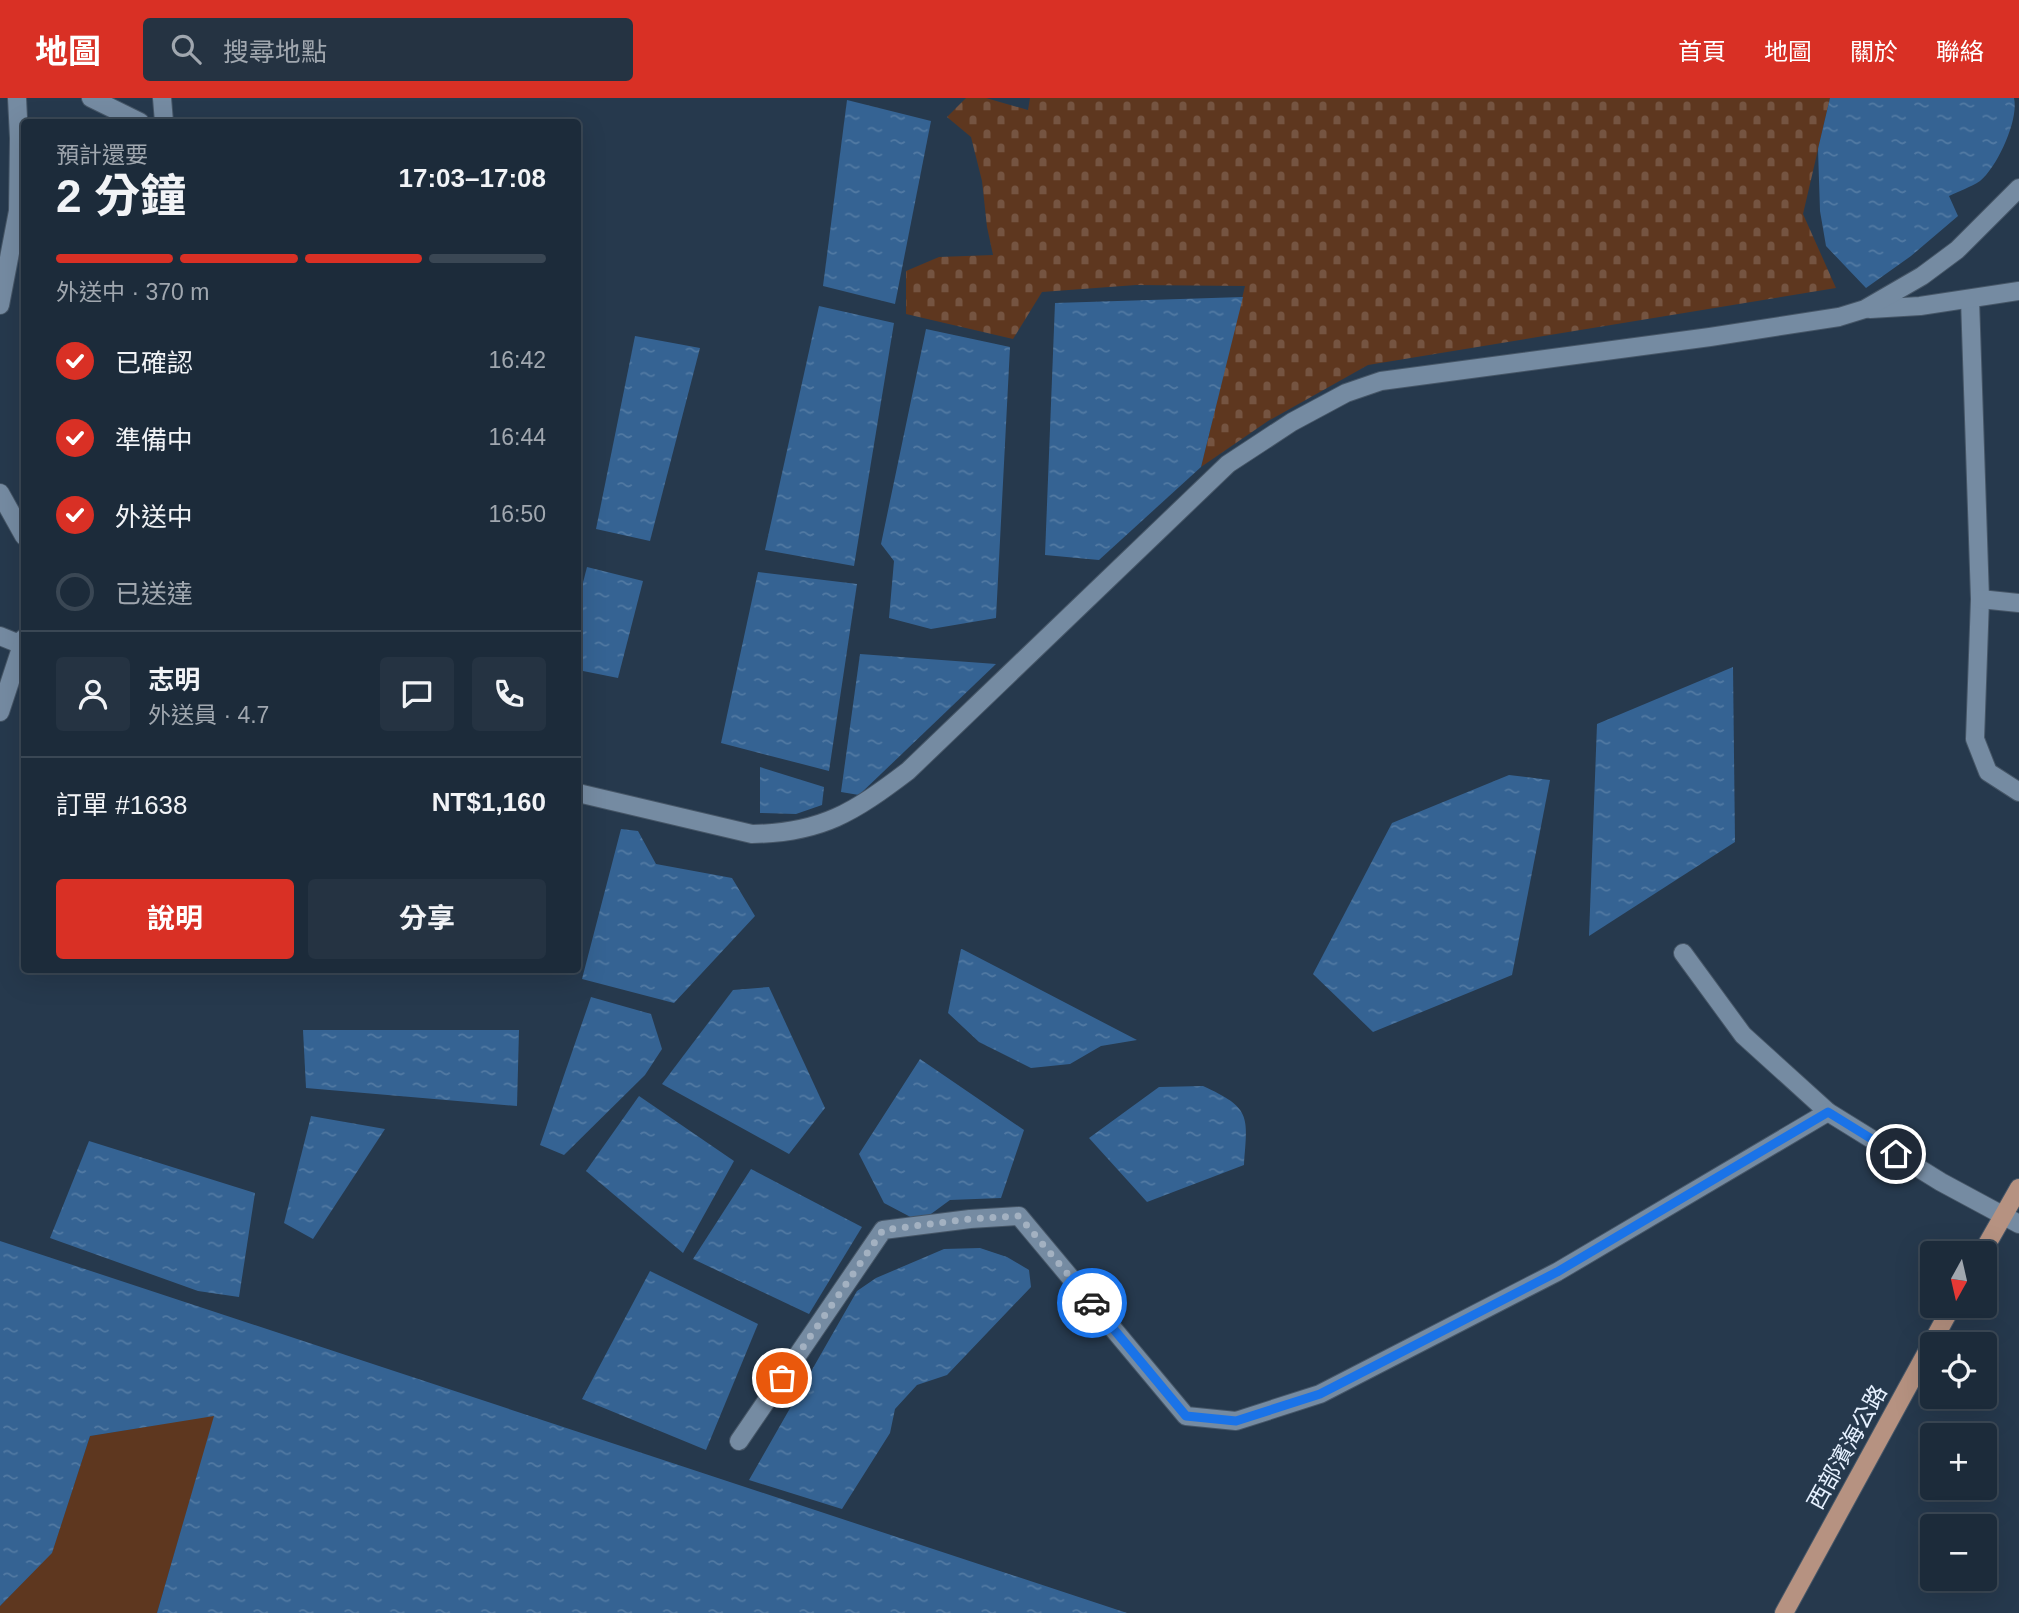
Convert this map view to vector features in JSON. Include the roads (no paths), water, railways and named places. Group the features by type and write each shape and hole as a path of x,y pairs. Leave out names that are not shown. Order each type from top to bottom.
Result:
{"main road":[{"path":"1993,1241 2011,1220 2019,1188"},
{"name":"西部濱海公路","path":"1784,1613 1945,1318"}],"street":[{"path":"0,305 18,211 17,98"},
{"path":"91,98 134,119"},
{"path":"162,98 164,119"},
{"path":"581,794 752,834 780,834 813,828 863,805 908,771 1228,464 1292,422 1346,393 1381,381 1839,317 1865,309 1922,276 1956,250 2019,188"},
{"path":"1865,309 1920,306 2019,291"},
{"path":"1970,299 1980,599 1975,739 1988,772 2019,792"},
{"path":"0,493 21,531"},
{"path":"1980,599 2019,603"},
{"path":"0,636 21,641"},
{"path":"0,712 21,651"},
{"path":"1683,953 1743,1035 1828,1112 1941,1182 2011,1220"},
{"path":"739,1441 883,1230 1019,1216 1186,1416 1236,1421 1320,1394 1557,1272 1828,1112"}],"water":[{"path":"1830,98 2014,98 2015,107 2010,130 1994,165 1980,181 1949,196 1958,216 1911,256 1866,288 1826,246 1820,211 1818,149"},
{"path":"847,100 931,121 895,304 823,286"},
{"path":"1243,297 1201,467 1099,560 1045,555 1055,303"},
{"path":"819,306 894,323 854,566 765,550"},
{"path":"926,329 1010,347 996,618 931,629 889,618 894,561 881,544"},
{"path":"635,336 700,348 650,541 596,529"},
{"path":"587,567 643,581 618,678 581,671 581,590"},
{"path":"758,572 857,584 829,771 721,743"},
{"path":"860,654 996,664 859,795 841,792"},
{"path":"1733,667 1735,842 1589,936 1597,724"},
{"path":"760,767 824,787 822,805 796,814 760,813"},
{"path":"1509,775 1550,780 1512,975 1373,1032 1313,974 1392,823"},
{"path":"621,829 638,831 656,864 732,878 755,916 674,1003 582,979"},
{"path":"961,949 1137,1040 1101,1046 1070,1064 1031,1068 979,1042 948,1013"},
{"path":"769,987 825,1108 789,1154 662,1084 733,990"},
{"path":"591,997 651,1014 662,1049 645,1075 564,1155 540,1145"},
{"path":"303,1030 519,1030 517,1106 306,1088"},
{"path":"920,1059 1024,1130 1001,1198 950,1200 920,1222 884,1203 859,1154"},
{"path":"1203,1086 1230,1101 1243,1115 1246,1135 1244,1165 1147,1202 1089,1138 1159,1087"},
{"path":"639,1096 734,1161 683,1253 586,1171"},
{"path":"311,1116 385,1129 313,1239 284,1223"},
{"path":"89,1141 255,1193 239,1297 198,1291 50,1238"},
{"path":"751,1169 862,1227 809,1314 693,1259"},
{"path":"0,1241 1127,1613 157,1613 214,1416 90,1436 52,1553 0,1606"},
{"path":"980,1248 1007,1257 1029,1270 1031,1287 947,1375 917,1385 895,1409 890,1433 842,1509 749,1480 857,1291 876,1278 944,1249"},
{"path":"650,1271 758,1324 706,1450 582,1399"}]}
